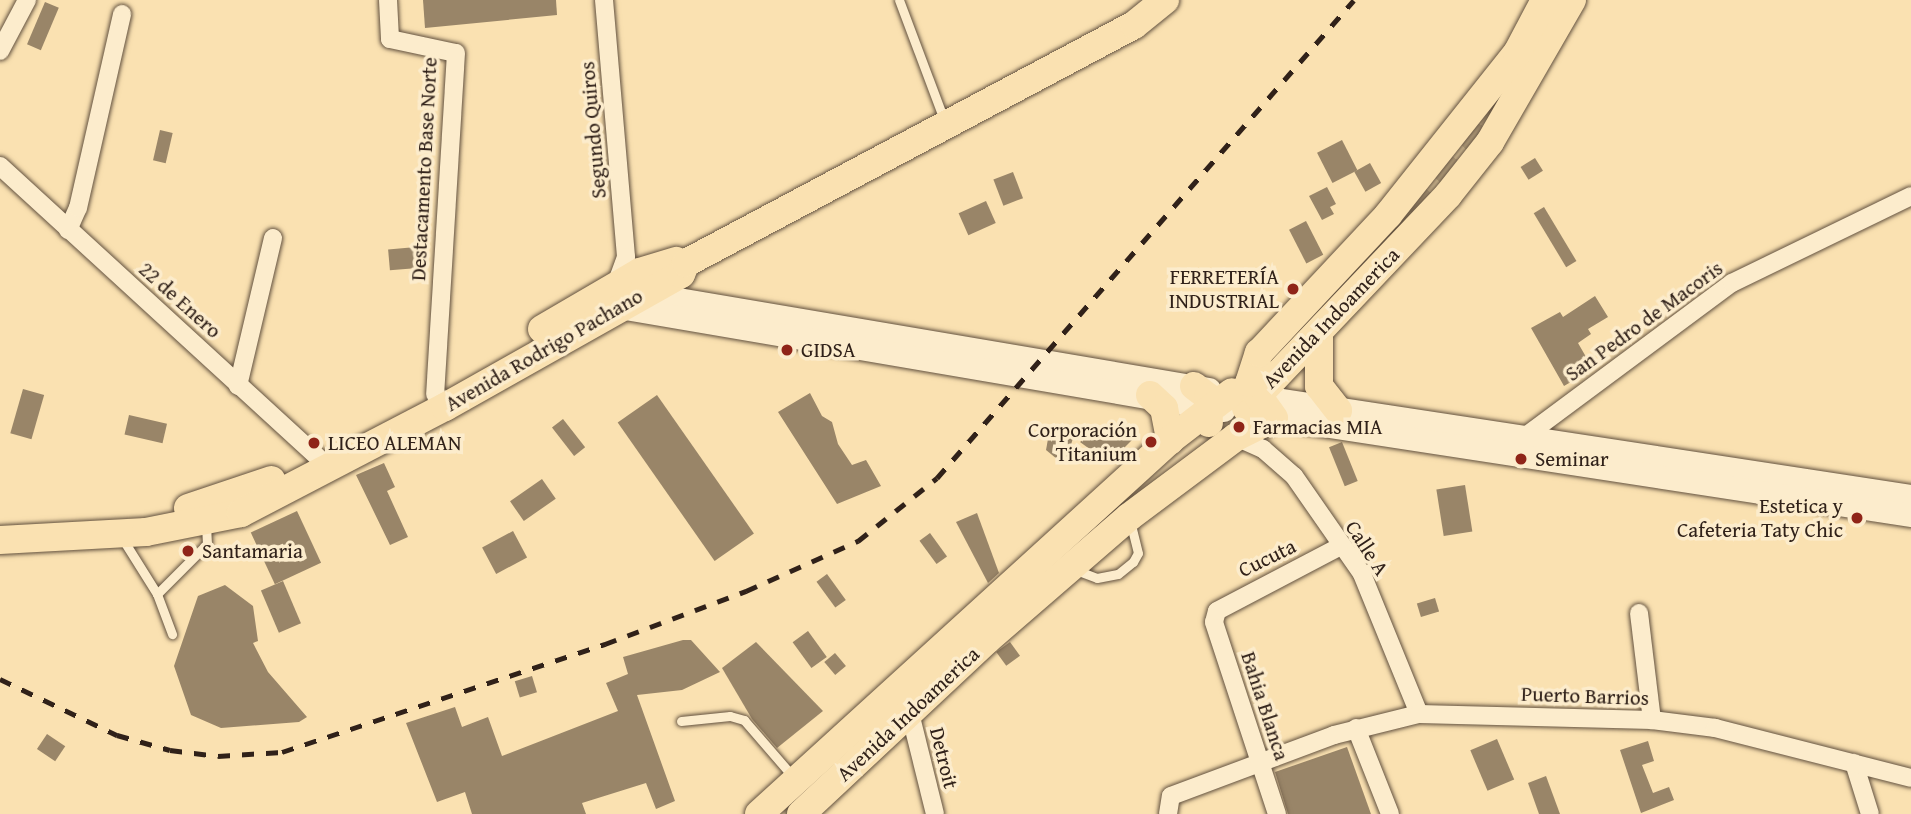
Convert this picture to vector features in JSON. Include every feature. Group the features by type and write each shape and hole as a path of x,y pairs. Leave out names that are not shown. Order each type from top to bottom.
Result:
{"main road":[{"name":"Avenida Indoamerica","path":"801,814 1072,567 1129,517 1184,475 1229,405 1250,383 1259,353 1388,215 1517,53 1545,0"},
{"name":"Avenida Indoamerica","path":"759,814 1170,440 1229,405 1320,334 1448,195 1490,142 1572,0"},
{"name":"Avenida Rodrigo Pachano","path":"0,540 120,533 206,522 241,513 435,394 629,283 671,260 685,263 1134,26 1159,2"},
{"name":"Avenida Rodrigo Pachano","path":"0,522 134,517 186,509 254,488 322,462 445,407 629,283"},
{"path":"1320,334 1319,386 1338,411"},
{"path":"1184,475 1259,353"},
{"path":"1150,395 1164,408 1170,440"},
{"path":"1229,405 1274,418"},
{"path":"1229,405 1274,418"}],"street":[{"path":"0,51 27,0"},
{"name":"Destacamento Base Norte","path":"388,0 390,39 456,52 435,394"},
{"name":"Segundo Quiros","path":"604,0 629,283"},
{"path":"68,230 78,208 122,14"},
{"name":"22 de Enero","path":"0,166 322,462"},
{"name":"San Pedro de Macoris","path":"1523,438 1732,283 1911,196"},
{"path":"238,386 273,238"},
{"path":"629,283 1150,395 1229,405 1338,411 1911,496"},
{"path":"629,283 1229,405"},
{"name":"Calle A","path":"1229,405 1263,449 1294,476 1339,547 1362,574 1419,714"},
{"path":"1274,418 1911,515"},
{"name":"Cucuta","path":"1216,611 1339,547"},
{"name":"Bahia Blanca","path":"1216,611 1214,622 1277,814"},
{"path":"1639,613 1652,720"},
{"name":"Detroit","path":"910,713 935,814"},
{"name":"Puerto Barrios","path":"1168,814 1171,796 1356,728 1419,714 1652,720 1715,728 1911,778"},
{"path":"1356,728 1390,814"},
{"path":"1854,763 1870,814"}],"lane":[{"path":"899,0 946,125"},
{"path":"157,594 207,544 206,522"},
{"path":"120,533 157,594 172,634"},
{"path":"681,721 730,716 744,720 796,780"}],"building":[{"path":"423,0 556,0 557,15 425,28"},
{"path":"45,2 59,8 41,50 27,44"},
{"path":"160,130 173,133 166,163 153,160"},
{"path":"1342,140 1357,170 1332,183 1317,153"},
{"path":"1535,158 1543,171 1529,180 1521,167"},
{"path":"1370,163 1381,183 1365,192 1354,172"},
{"path":"1013,172 1023,198 1003,206 993,180"},
{"path":"1327,187 1336,204 1330,207 1334,214 1322,220 1309,196"},
{"path":"986,201 996,223 968,235 959,213"},
{"path":"1544,207 1576,261 1566,267 1534,213"},
{"path":"1306,221 1323,255 1306,263 1289,230"},
{"path":"416,247 418,268 390,270 388,249"},
{"path":"1595,296 1608,317 1588,329 1591,334 1578,343 1593,369 1564,386 1531,328 1560,312 1563,317"},
{"path":"23,389 44,395 31,439 10,433"},
{"path":"810,393 822,416 832,422 838,444 852,465 866,460 881,486 837,504 778,412"},
{"path":"657,395 754,533 715,561 618,423"},
{"path":"129,415 167,424 163,443 125,434"},
{"path":"563,419 585,447 574,456 552,428"},
{"path":"1103,425 1132,440 1109,463 1080,442"},
{"path":"1058,431 1073,438 1067,458 1057,459 1046,450 1048,439"},
{"path":"1342,442 1358,481 1345,486 1329,447"},
{"path":"384,463 395,487 387,491 408,537 390,545 356,475"},
{"path":"542,479 556,499 524,521 510,501"},
{"path":"1465,485 1472,531 1444,536 1436,490"},
{"path":"297,511 321,563 275,584 251,533"},
{"path":"977,513 999,573 988,583 956,522"},
{"path":"513,531 527,557 496,574 482,547"},
{"path":"930,533 947,556 937,564 919,541"},
{"path":"827,574 846,600 835,608 816,582"},
{"path":"283,581 301,623 279,633 261,590"},
{"path":"225,585 253,606 258,641 253,643 268,672 307,717 299,722 221,728 191,715 174,666 198,596"},
{"path":"1435,598 1439,611 1421,617 1417,604"},
{"path":"808,631 827,657 811,668 793,642"},
{"path":"691,640 720,672 682,690 637,695 675,801 656,809 646,783 582,803 586,814 472,814 465,792 437,802 406,723 455,707 462,727 488,717 502,756 618,711 606,683 628,674 623,657"},
{"path":"756,642 823,711 777,748 752,719 722,668"},
{"path":"1010,642 1020,656 1006,666 996,652"},
{"path":"835,653 846,666 835,675 824,662"},
{"path":"532,676 537,692 520,698 515,681"},
{"path":"47,734 65,746 55,761 37,749"},
{"path":"1497,739 1514,780 1487,791 1470,750"},
{"path":"1648,741 1654,761 1642,765 1653,793 1669,787 1674,800 1641,813 1620,750"},
{"path":"1347,747 1371,814 1288,814 1275,772"},
{"path":"1546,776 1560,814 1539,814 1528,783"}],"tunnel":[{"path":"1408,210 1514,86"},
{"path":"1289,343 1358,266"}],"railway":[{"path":"0,679 117,735 170,750 218,756 282,752 605,644 746,591 858,541 937,478 1354,0"}],"place":[{"name":"FERRETERÍA INDUSTRIAL","path":"1293,289"},
{"name":"GIDSA","path":"787,350"},
{"name":"Farmacias MIA","path":"1239,427"},
{"name":"Corporación Titanium","path":"1151,442"},
{"name":"LICEO ALEMAN","path":"314,443"},
{"name":"Seminar","path":"1521,459"},
{"name":"Estetica y Cafeteria Taty Chic","path":"1857,518"},
{"name":"Santamaria","path":"188,551"}]}
